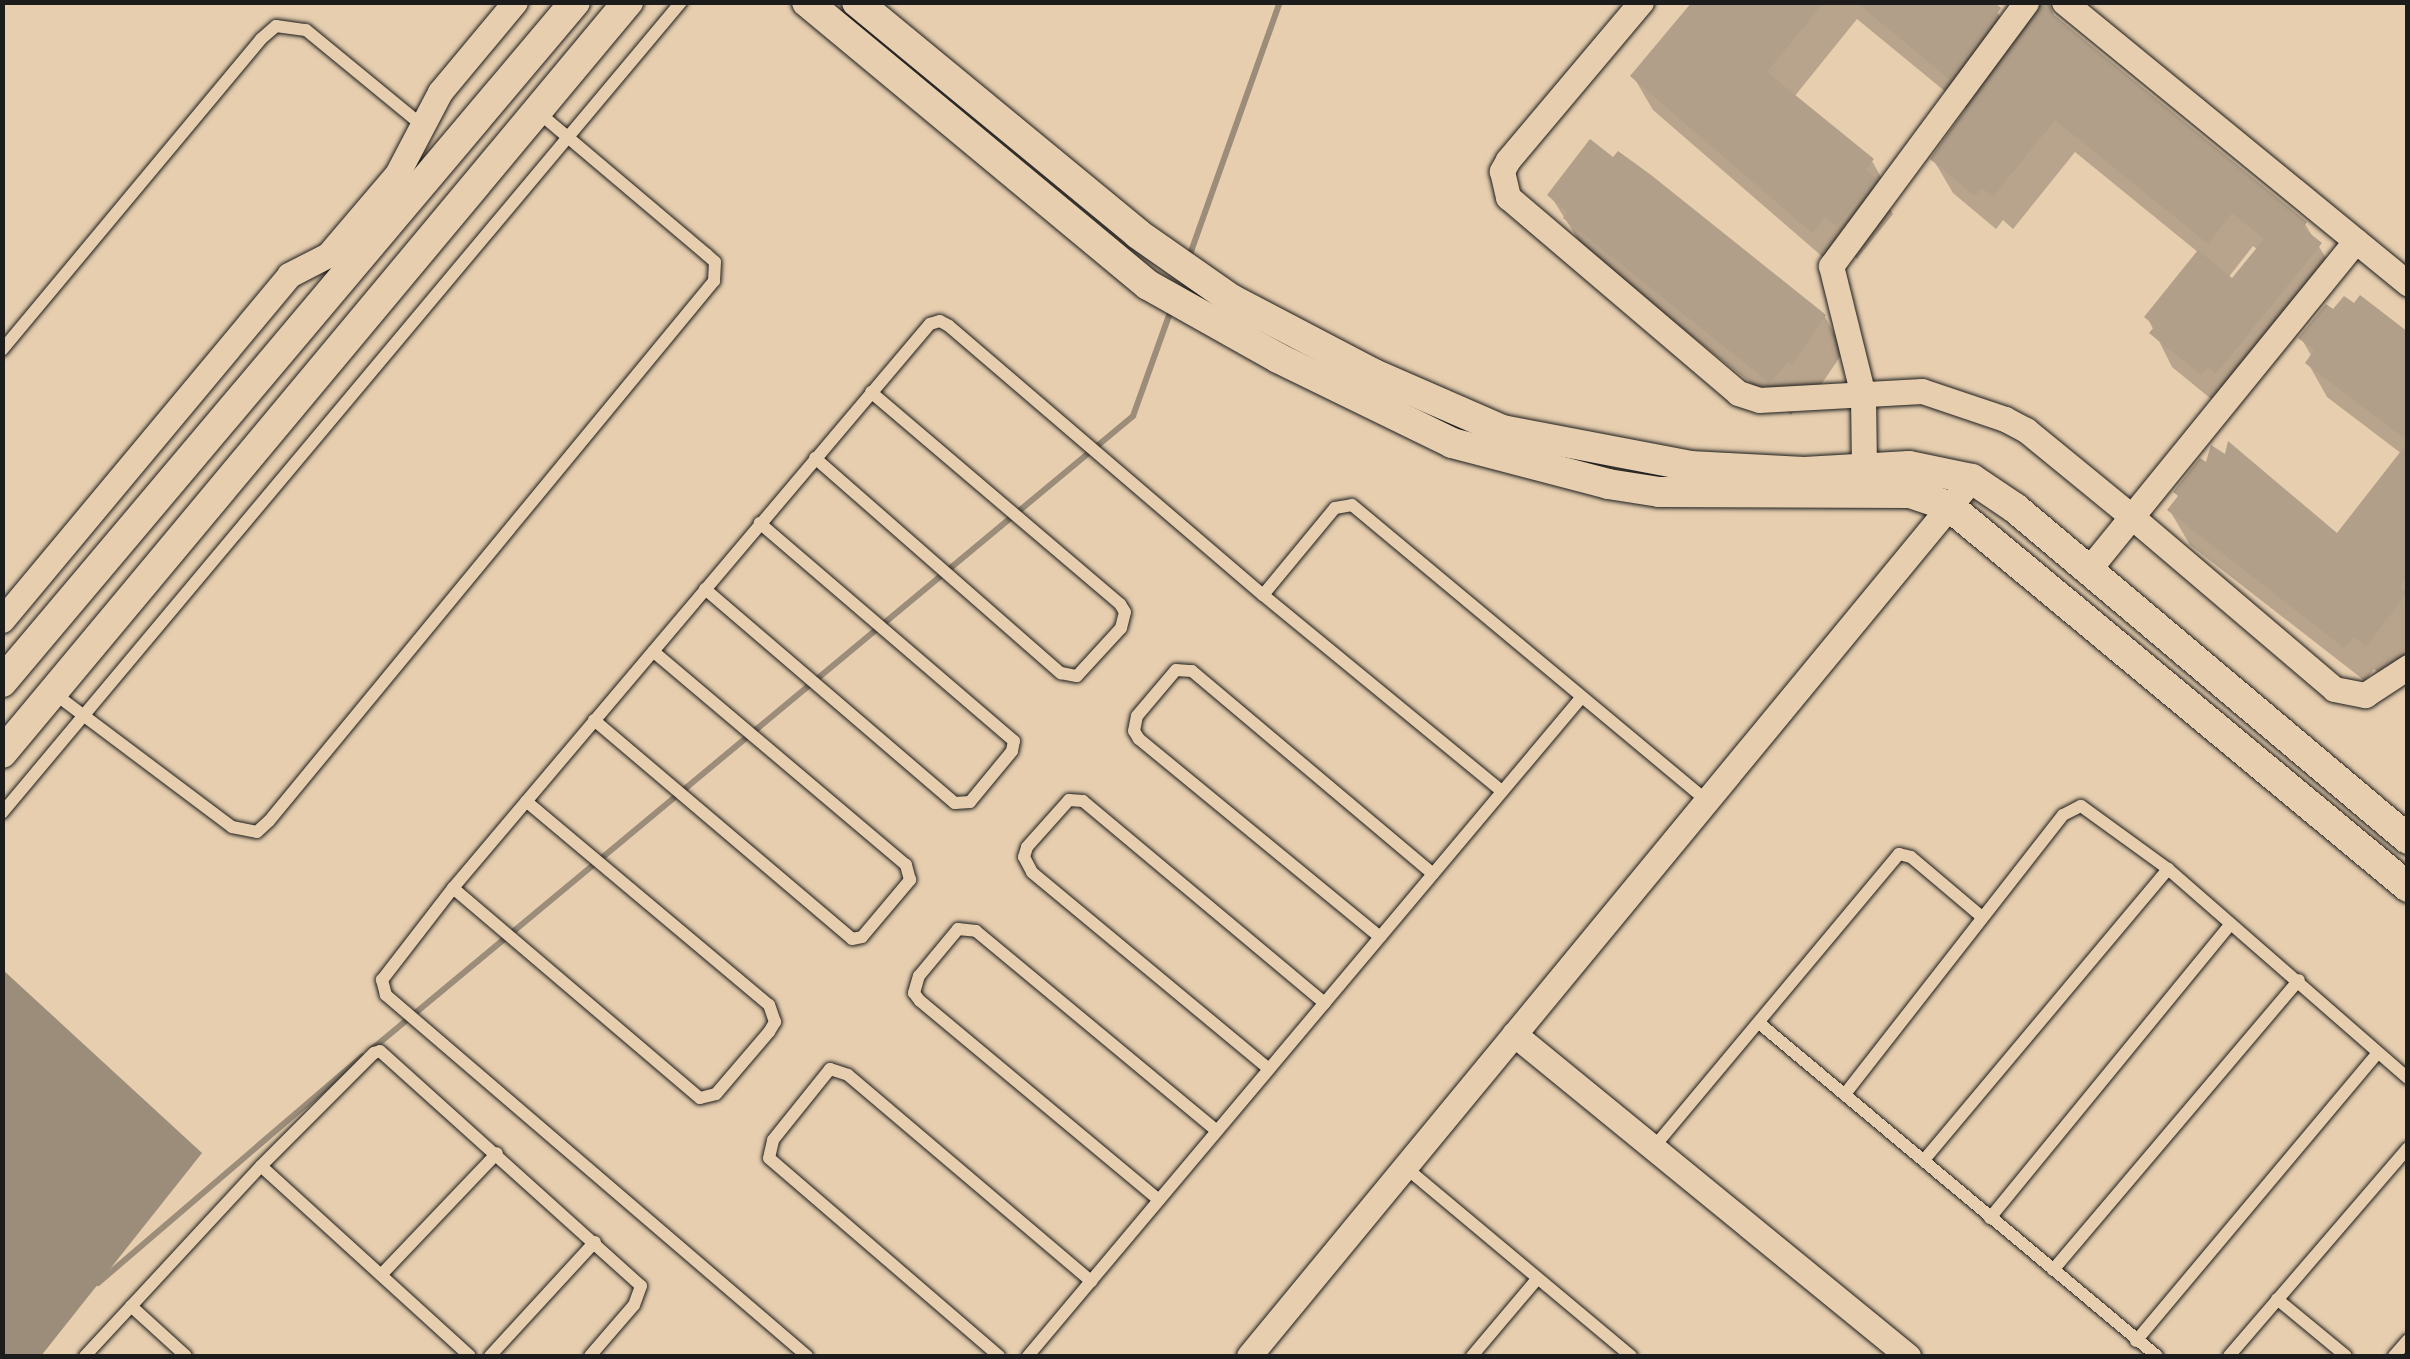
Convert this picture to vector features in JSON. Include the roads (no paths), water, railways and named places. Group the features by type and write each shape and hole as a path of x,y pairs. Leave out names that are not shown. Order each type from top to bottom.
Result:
{"street":[{"path":"2,620 289,275 337,246 397,174 452,76 515,2"},
{"path":"2,682 574,2"},
{"path":"2,753 628,2"},
{"path":"807,2 1148,285 1278,358 1467,449 1659,492 1910,492 1949,506 2408,887"},
{"path":"857,2 1185,268 1248,309 1374,374 1522,437 1700,467 1804,472 1909,466 1972,479 2016,508 2408,839"},
{"path":"1641,2 1508,160 1502,183 1508,196 1738,393 1759,400 1936,393 2005,419 2026,430 2132,516 2334,689 2365,695 2408,667"},
{"path":"1864,468 1864,394 1831,266 2026,2"},
{"path":"2064,2 2408,284"},
{"path":"2089,569 2356,240"},
{"path":"1249,1356 1972,479"},
{"path":"1514,1034 1908,1356"}],"lane":[{"path":"2,813 680,2"},
{"path":"2,350 248,54 276,26 306,30 422,126"},
{"path":"53,692 82,718 232,827 245,833 257,832 269,821 714,282 714,262 537,111"},
{"path":"808,1356 386,995 382,980 453,888 930,324 940,321 949,326 1263,595 1502,791"},
{"path":"815,458 1061,673 1069,677 1083,672 1122,628 1125,612 1120,604 871,392"},
{"path":"1263,595 1335,508 1352,505 1707,801"},
{"path":"705,589 955,803 970,802 1012,750 1014,741 760,523"},
{"path":"594,720 852,939 862,937 910,880 906,865 653,651"},
{"path":"1380,938 1139,739 1133,724 1136,716 1176,670 1192,671 1433,874"},
{"path":"1028,1356 1580,699"},
{"path":"1269,1069 1032,872 1024,857 1027,847 1068,800 1083,801 1325,1003"},
{"path":"453,888 700,1098 716,1094 769,1032 775,1022 769,1005 526,801"},
{"path":"1844,1094 2072,808 2090,810 2168,869 2408,1078"},
{"path":"1654,1147 1898,854 1911,857 1982,917"},
{"path":"1924,1160 2168,869"},
{"path":"1990,1218 2232,924"},
{"path":"1159,1200 920,1000 914,992 918,976 958,929 976,931 1217,1130"},
{"path":"2053,1270 2299,980"},
{"path":"1759,1024 2157,1356"},
{"path":"85,1356 261,1166 380,1051 641,1286 634,1305 590,1356"},
{"path":"2136,1341 2377,1054"},
{"path":"999,1356 769,1158 773,1140 830,1069 848,1075 1091,1281"},
{"path":"2229,1356 2408,1148"},
{"path":"382,1275 496,1153"},
{"path":"261,1166 470,1356"},
{"path":"1405,1167 1631,1356"},
{"path":"490,1356 595,1242"},
{"path":"1472,1356 1537,1279"},
{"path":"2277,1299 2346,1356"},
{"path":"131,1306 186,1356"},
{"path":"2394,1356 2408,1340"}],"waterway":[{"path":"1188,260 1280,2"},
{"path":"372,1049 1133,416 1171,310"},
{"path":"98,1283 362,1057"}]}
